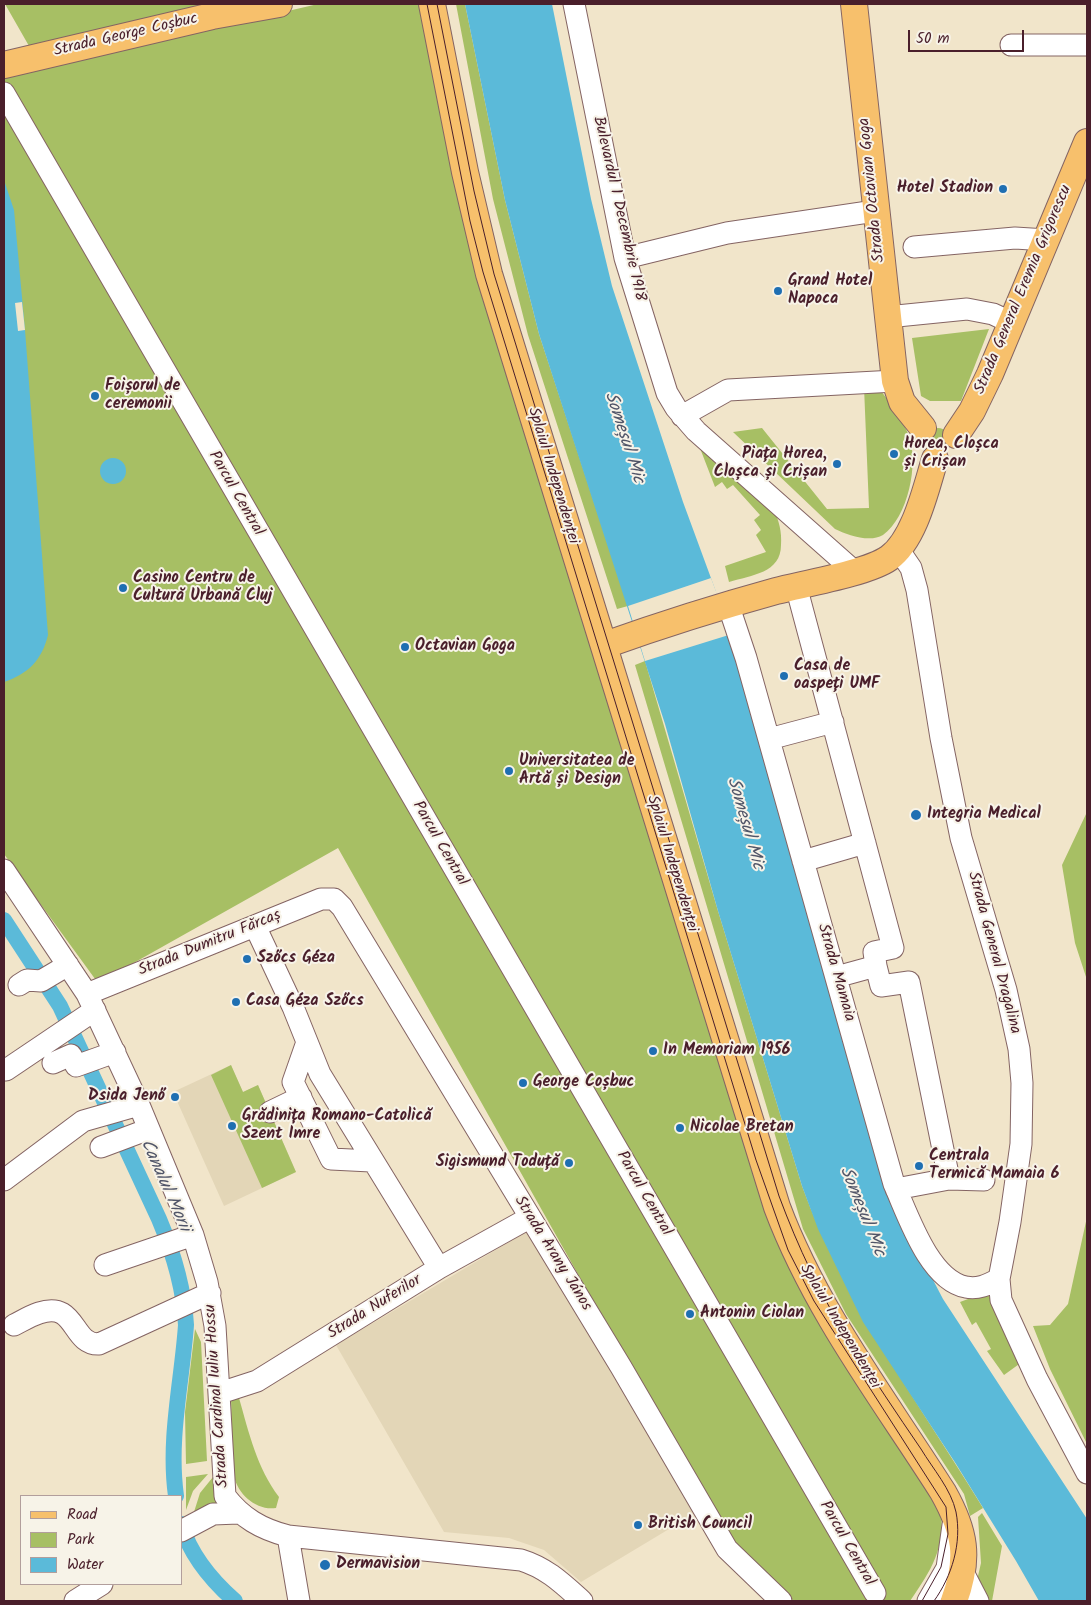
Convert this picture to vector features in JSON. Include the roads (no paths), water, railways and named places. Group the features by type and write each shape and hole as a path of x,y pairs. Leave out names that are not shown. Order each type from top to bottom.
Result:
{"main road":[{"name":"Strada George Coșbuc","path":"4,65 212,16 279,4"},
{"name":"Splaiul Independenței","path":"432,4 465,172 488,274 788,1237 817,1296 836,1328 928,1469 954,1513 963,1541 963,1572 954,1601"},
{"name":"Strada Octavian Goga","path":"854,4 894,381 902,402 923,428"},
{"name":"Strada General Eremia Grigorescu","path":"956,435 972,411 1012,323 1087,142"},
{"path":"941,421 950,426 956,435 956,446 950,455 935,459 929,457 920,448 919,436 923,428 930,422 941,421"},
{"path":"605,645 723,606 854,571 888,558 898,549 917,513 935,459"}],"street":[{"name":"Bulevardul 1 Decembrie 1918","path":"574,4 626,258 667,393 682,416 756,486 854,571"},
{"path":"1011,45 1087,45"},
{"name":"Parcul Central","path":"4,94 875,1594"},
{"path":"626,258 727,233 875,212"},
{"path":"914,248 1015,238 1046,240"},
{"path":"887,317 967,309 993,314 1012,323"},
{"path":"682,416 728,390 894,381"},
{"name":"Strada General Dragalina","path":"898,549 910,568 917,590 941,738 961,838 1006,990 1018,1049 1022,1083 1021,1144 1010,1222 999,1280 1001,1300 1010,1322 1087,1472"},
{"path":"796,586 893,948 874,952 881,986 909,982 949,1178"},
{"name":"Strada Mamaia","path":"723,606 769,738 896,1189 915,1232 943,1275 966,1287 982,1287 999,1280"},
{"path":"769,738 832,722"},
{"path":"803,861 865,843"},
{"name":"Strada Cardinal Iuliu Hossu","path":"4,870 53,973 83,1013 98,1058 122,1110 125,1138 178,1240 193,1294 215,1326 225,1496 238,1513 272,1532 288,1536 521,1560 536,1564 548,1572 582,1601"},
{"name":"Strada Dumitru Fărcaș","path":"6,1070 83,1013 255,926 321,899 334,898"},
{"name":"Strada Arany János","path":"334,898 342,907 621,1367 727,1549 781,1601"},
{"path":"255,926 293,1007 320,1074 371,1161 438,1268"},
{"path":"836,977 876,966"},
{"path":"19,985 27,980 53,973"},
{"path":"307,1042 293,1082 331,1159 371,1161"},
{"path":"53,1063 71,1055 76,1066 98,1058"},
{"path":"270,1112 301,1097"},
{"path":"4,1180 83,1122 122,1110"},
{"path":"896,1189 949,1178 984,1180"},
{"name":"Strada Nuferilor","path":"220,1393 257,1381 438,1268 530,1218"},
{"path":"105,1265 178,1240"},
{"path":"119,1322 193,1294"},
{"path":"14,1325 39,1313 53,1310 63,1313 71,1320 83,1340 90,1344 99,1344 193,1294"},
{"path":"187,1528 213,1514 238,1513"},
{"path":"928,1601 947,1568 952,1544 954,1513"},
{"path":"288,1536 300,1601"},
{"path":"963,1572 978,1601"},
{"path":"76,1601 100,1585"}],"water":[{"name":"Someșul Mic","path":"465,4 552,4 591,199 612,286 683,502 715,589 921,1257 943,1299 1087,1519 1087,1601 1039,1601 956,1464 863,1322 818,1229 802,1186 718,911 665,724 539,334 505,200"},
{"path":"4,180 14,210 48,635 42,652 33,665 20,675 4,682"},
{"path":"113,458 122,462 126,471 122,480 113,484 104,480 100,471 104,462"}],"waterway":[{"name":"Canalul Morii","path":"4,920 60,1006 169,1244 183,1298 186,1325 175,1432 174,1475 176,1495"},
{"name":"Canalul Morii","path":"182,1527 190,1546 202,1566 235,1601"}],"tram line":[{"path":"427,4 470,221 483,272 756,1160 788,1250 814,1301 946,1507 948,1534 941,1567 922,1601"},
{"path":"437,4 474,191 494,274 779,1196 802,1252 839,1325 941,1479 954,1504 958,1524 954,1559 946,1581 934,1601"}],"place":[{"name":"Hotel Stadion","path":"1003,189"},
{"name":"Grand Hotel Napoca","path":"778,291"},
{"name":"Foișorul de ceremonii","path":"95,396"},
{"name":"Horea, Cloșca și Crișan","path":"894,454"},
{"name":"Piața Horea, Cloșca și Crișan","path":"837,464"},
{"name":"Casino Centru de Cultură Urbană Cluj","path":"123,588"},
{"name":"Octavian Goga","path":"405,647"},
{"name":"Casa de oaspeți UMF","path":"784,676"},
{"name":"Universitatea de Artă și Design","path":"509,771"},
{"name":"Integria Medical","path":"916,815"},
{"name":"Szőcs Géza","path":"247,959"},
{"name":"Casa Géza Szőcs","path":"236,1002"},
{"name":"In Memoriam 1956","path":"653,1051"},
{"name":"George Coșbuc","path":"523,1083"},
{"name":"Dsida Jenő","path":"175,1097"},
{"name":"Grădinița Romano-Catolică Szent Imre","path":"232,1126"},
{"name":"Nicolae Bretan","path":"680,1128"},
{"name":"Sigismund Toduță","path":"569,1163"},
{"name":"Centrala Termică Mamaia 6","path":"919,1166"},
{"name":"Antonin Ciolan","path":"690,1314"},
{"name":"British Council","path":"638,1525"},
{"name":"Dermavision","path":"325,1565"}]}
